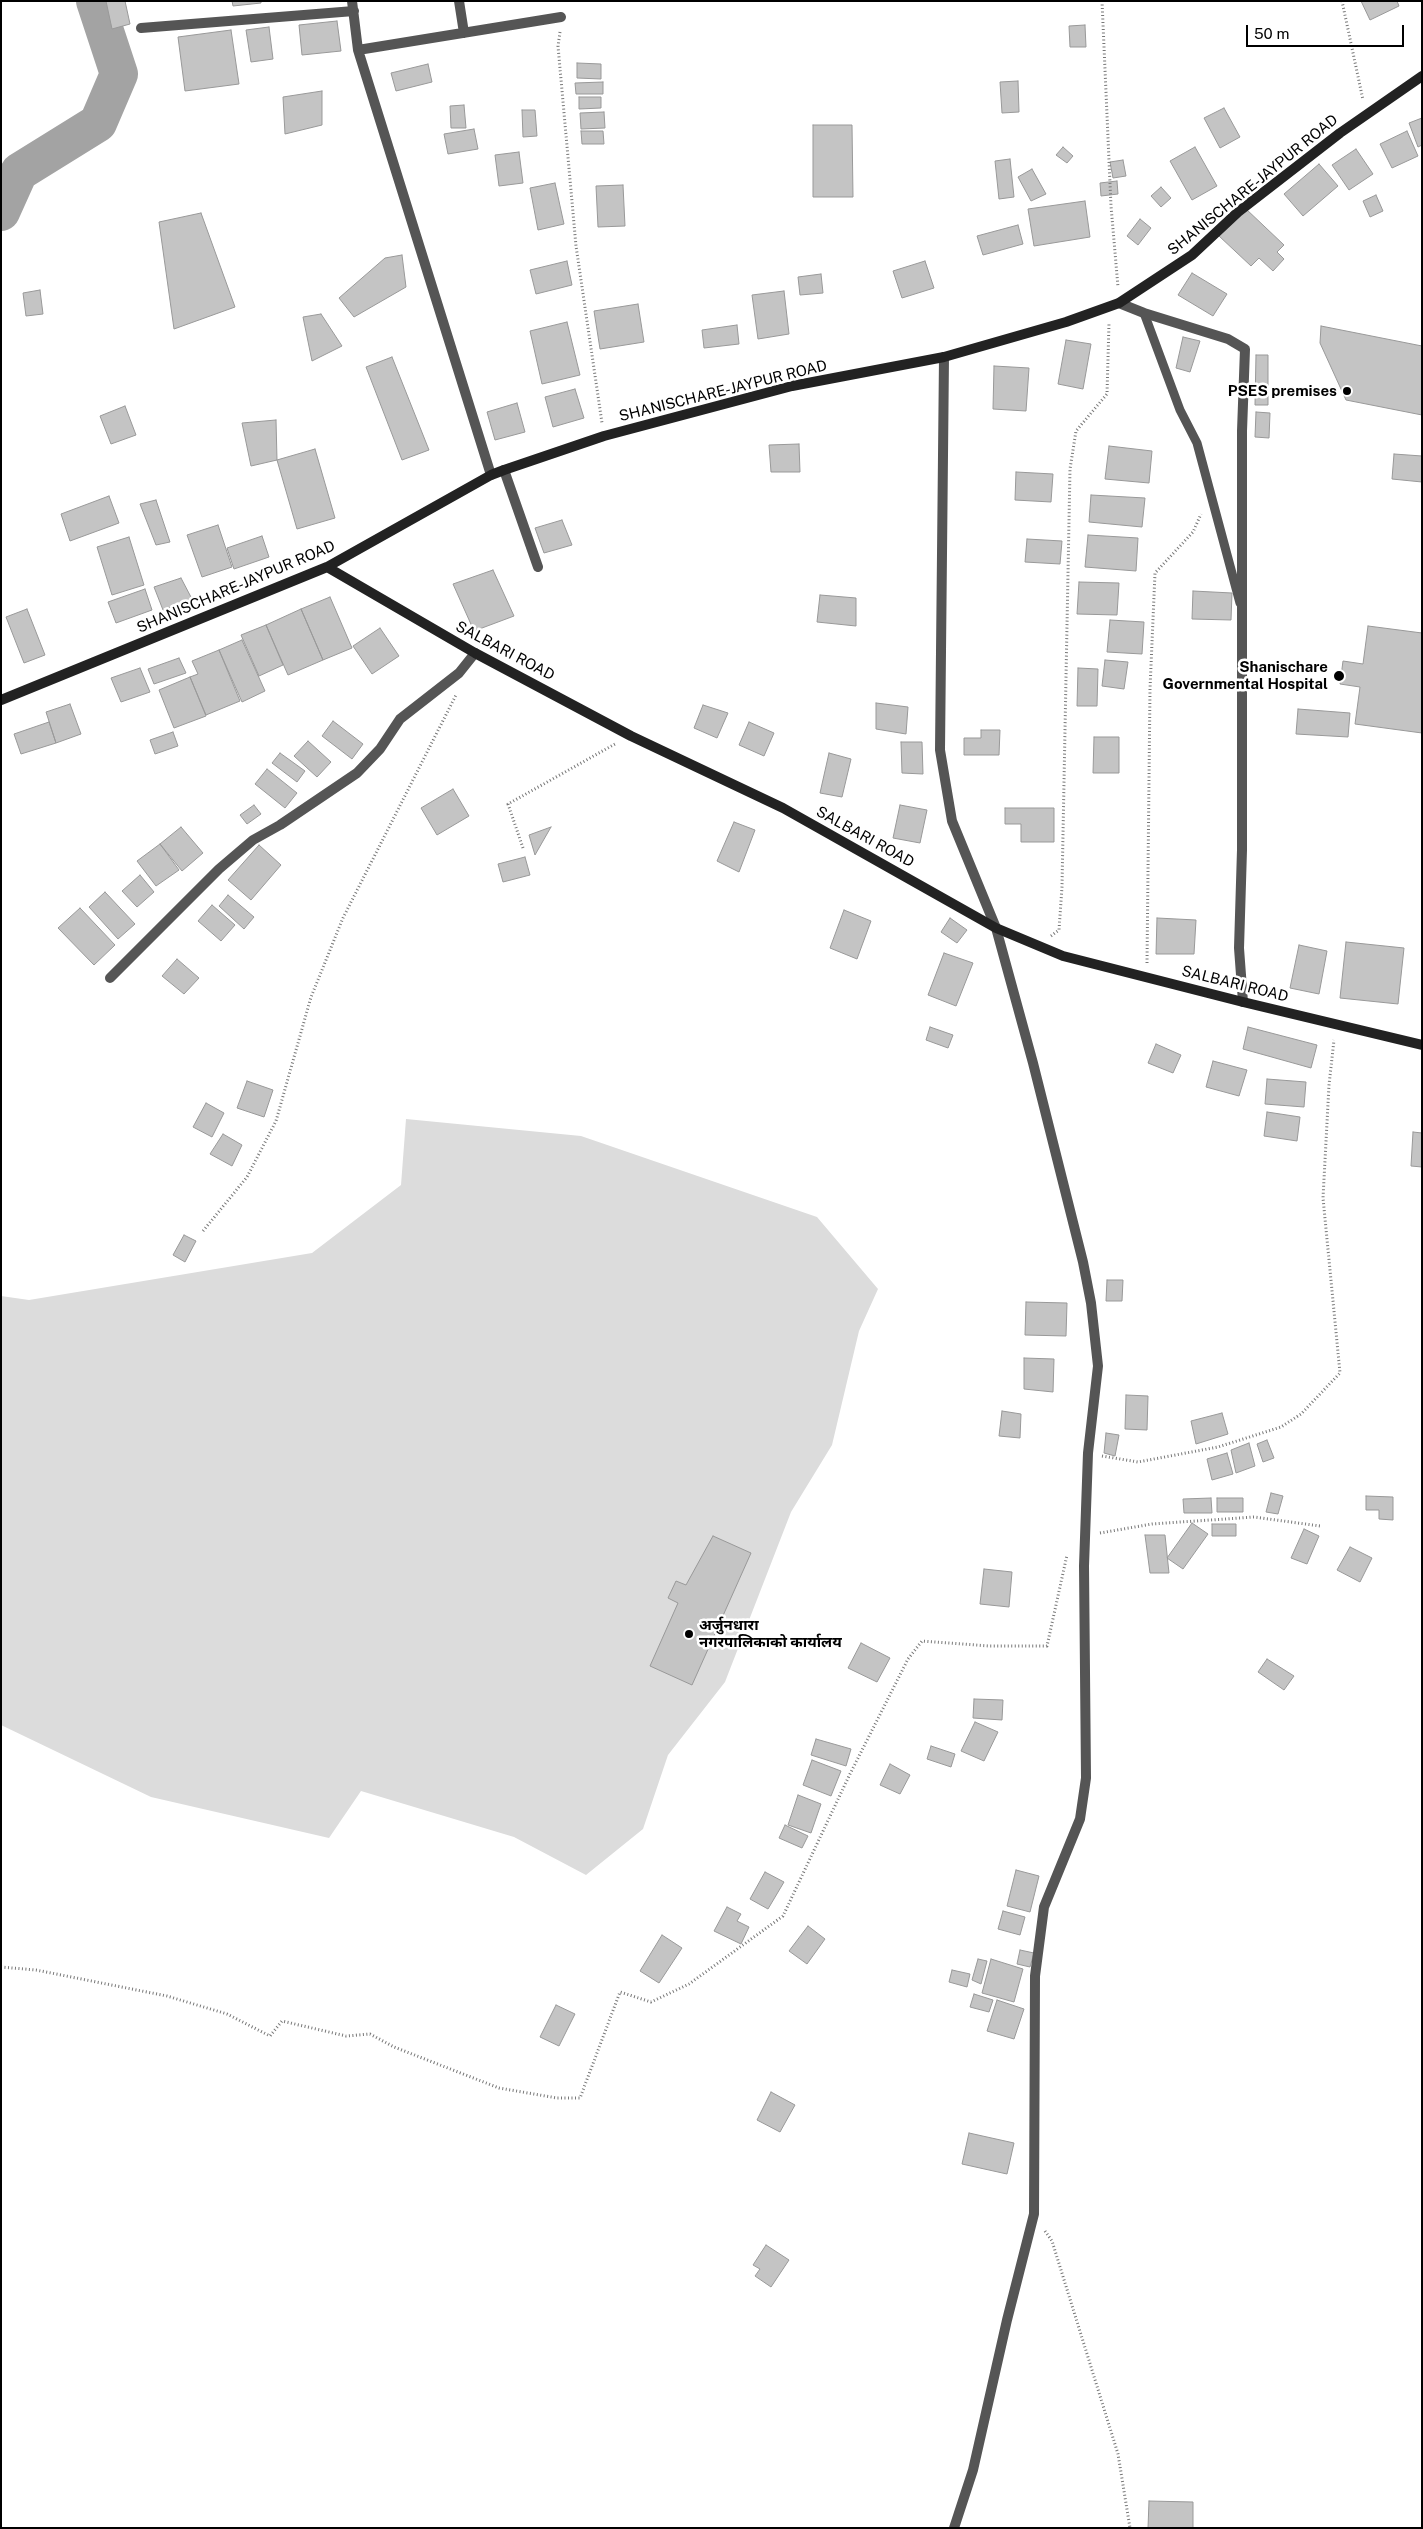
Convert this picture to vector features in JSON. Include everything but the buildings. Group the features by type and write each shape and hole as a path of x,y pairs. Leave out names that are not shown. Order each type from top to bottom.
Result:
{"street":[{"path":"459,1 464,33"},
{"path":"141,28 353,6 358,50 491,475"},
{"path":"358,50 561,17"},
{"name":"SHANISCHARE-JAYPUR ROAD","path":"1,700 327,567 491,475 504,470 604,436 792,386 944,357 1114,305 1192,255 1238,212 1366,115 1422,76"},
{"path":"1114,305 1228,339 1245,349 1241,608 1242,850 1239,948 1244,1002"},
{"path":"944,357 940,750 952,821 996,928 1078,1243 1091,1303 1098,1366 1088,1453 1085,1536 1086,1778 1080,1819 1044,1907 1035,1976 1034,2214 1007,2320 973,2470 954,2528"},
{"path":"504,470 538,567"},
{"name":"SALBARI ROAD","path":"327,567 475,653 631,736 783,808 996,928 1063,956 1422,1045"},
{"path":"110,978 219,869 246,846 357,773 380,749 400,719 459,673 475,653"}],"lane":[{"path":"1144,313 1180,410 1198,443 1241,608"}],"path":[{"path":"1039,946 1059,930 1062,895 1070,469 1076,430 1107,394 1114,305 1102,1"},
{"path":"1342,1 1366,115"},
{"path":"561,17 558,46 576,246 604,436"},
{"path":"1146,977 1150,689 1155,573 1193,532 1210,492"},
{"path":"203,1231 247,1176 276,1121 312,997 340,927 459,690 459,673"},
{"path":"523,848 508,804 631,736"},
{"path":"1088,1453 1138,1462 1218,1447 1281,1427 1301,1414 1340,1373 1323,1198 1328,1085 1336,1024"},
{"path":"1085,1536 1152,1524 1254,1517 1320,1526"},
{"path":"1,1966 36,1970 167,1996 227,2014 270,2036 282,2022 346,2036 370,2034 394,2047 498,2088 557,2098 580,2098 620,1992 651,2002 689,1984 783,1916 857,1759 908,1659 922,1641 989,1646 1047,1646 1069,1547"},
{"path":"1034,2214 1052,2241 1090,2358 1118,2454 1130,2528"}],"shaded area":[{"path":"406,1119 581,1136 817,1217 878,1289 859,1331 832,1445 791,1512 725,1682 668,1755 643,1829 586,1875 514,1837 361,1791 329,1838 151,1797 1,1725 1,1296 29,1300 312,1253 401,1185"}],"waterway":[{"path":"1,212 19,172 98,123 119,74 95,1"}],"place":[{"name":"PSES premises","path":"1347,391"},
{"name":"Shanischare Governmental Hospital","path":"1339,676"},
{"name":"अर्जुनधारा नगरपालिकाको कार्यालय","path":"689,1634"}]}
